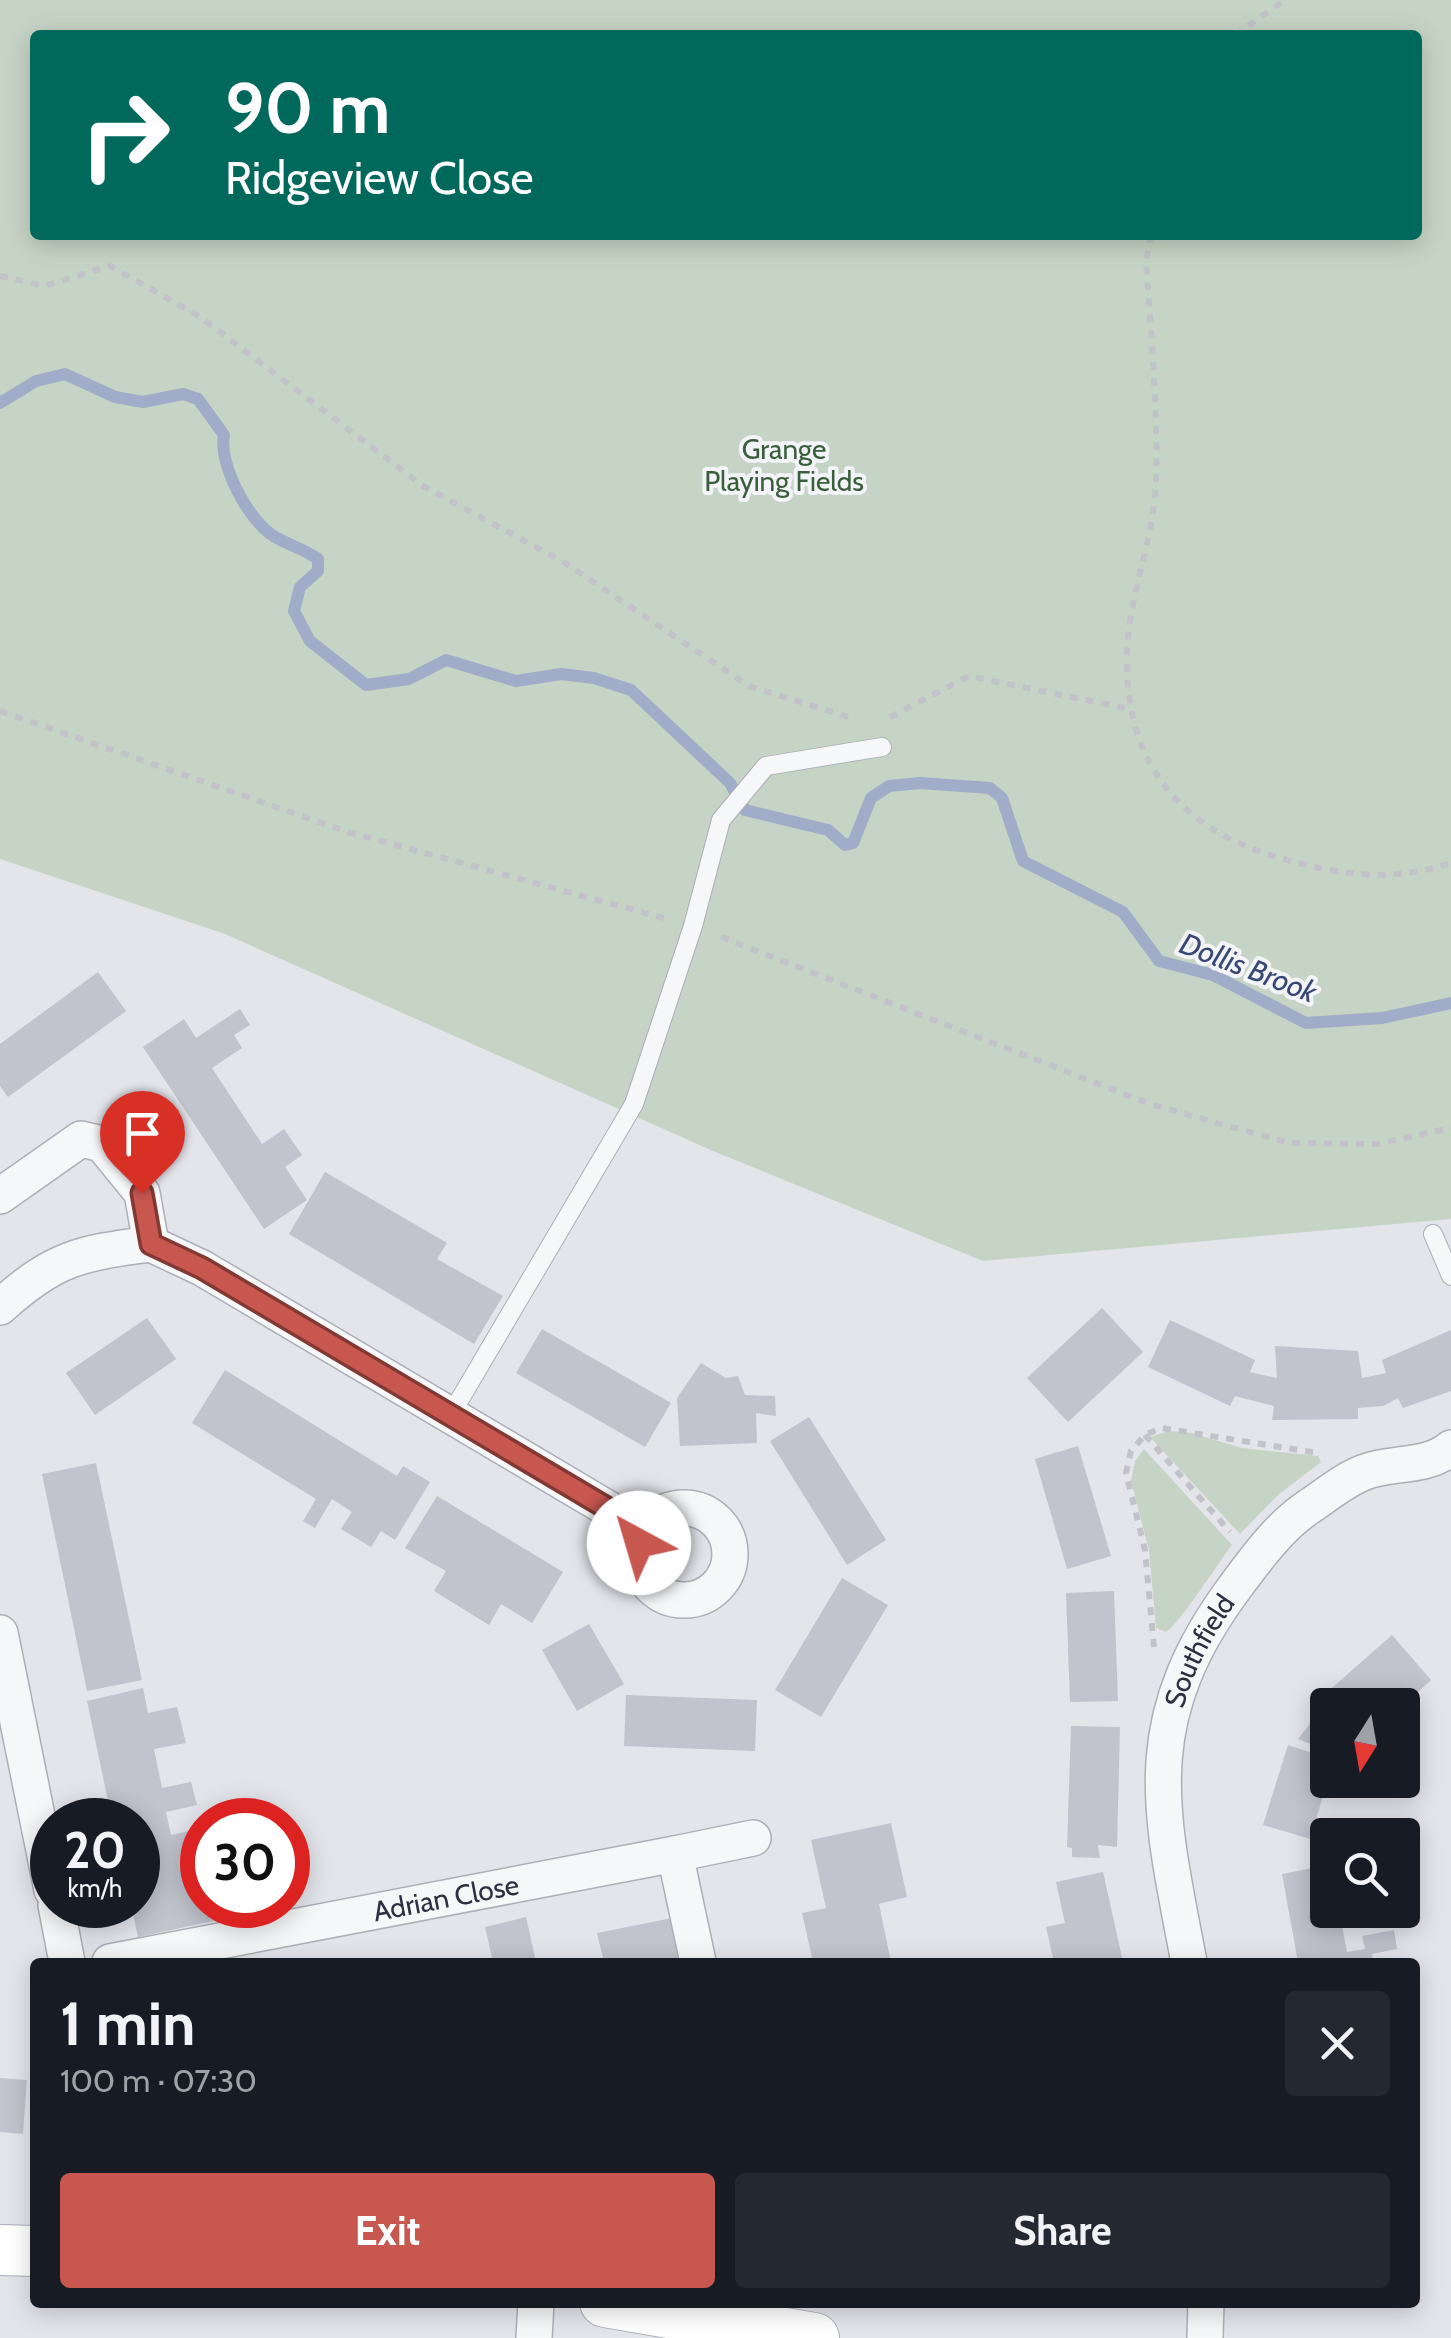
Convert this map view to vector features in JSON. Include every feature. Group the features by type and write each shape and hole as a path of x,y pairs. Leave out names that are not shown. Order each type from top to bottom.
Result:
{"street":[{"path":"0,1196 81,1140 102,1144 142,1193 151,1244"},
{"path":"0,1307 36,1274 84,1253 151,1244 202,1268 644,1530"},
{"name":"Southfield","path":"1187,1958 1160,1802 1164,1743 1182,1677 1214,1615 1255,1560 1301,1512 1364,1472 1446,1460"},
{"path":"0,1633 33,1798"},
{"name":"Adrian Close","path":"131,1958 753,1838"},
{"path":"675,1854 697,1958"},
{"path":"60,1928 66,1958"},
{"path":"0,2250 30,2251"},
{"path":"534,2338 536,2308"},
{"path":"640,2308 814,2338"},
{"path":"1205,2338 1206,2308"}],"lane":[{"path":"450,1416 634,1104 722,820 766,766 882,747"},
{"path":"1433,1234 1451,1276"}],"path":[{"path":"1242,30 1285,0"},
{"path":"1150,240 1146,261 1156,483 1127,650 1130,709 1153,776 1209,829 1257,851 1345,876 1425,871 1451,863"},
{"path":"0,276 44,286 110,266 199,316 422,486 562,561 749,686 857,719"},
{"path":"875,725 969,676 1130,709"},
{"path":"0,711 348,832 692,926 1150,1104 1290,1143 1378,1144 1451,1128"},
{"path":"1182,1677 1152,1645 1145,1550 1126,1474 1131,1450 1145,1435 1162,1428 1194,1431 1290,1452 1341,1454 1364,1472"},
{"path":"1145,1435 1255,1560"}],"green space":[{"name":"Grange Playing Fields","path":"0,0 1451,0 1451,1219 983,1261 713,1151 225,934 0,859"},
{"path":"1169,1431 1191,1433 1242,1448 1318,1456 1321,1462 1278,1495 1240,1534 1150,1437"},
{"path":"1144,1449 1232,1545 1166,1632 1156,1628 1149,1550 1131,1481 1135,1461"}],"building":[{"path":"98,972 126,1011 8,1097 0,1086 0,1044"},
{"path":"240,1009 250,1025 234,1035 242,1048 212,1068 262,1144 284,1129 302,1155 285,1167 307,1200 264,1229 143,1047 184,1019 196,1038"},
{"path":"325,1172 447,1243 437,1259 503,1296 474,1344 289,1234"},
{"path":"1102,1308 1143,1352 1068,1422 1027,1378"},
{"path":"147,1318 176,1359 95,1415 66,1373"},
{"path":"1170,1320 1255,1360 1250,1372 1277,1378 1275,1346 1358,1351 1362,1378 1386,1373 1382,1360 1451,1330 1451,1391 1403,1408 1398,1398 1383,1406 1358,1408 1358,1419 1272,1420 1274,1406 1235,1396 1230,1406 1148,1367"},
{"path":"542,1329 671,1403 645,1447 516,1373"},
{"path":"701,1363 726,1378 738,1376 745,1395 775,1396 776,1416 756,1413 757,1443 680,1446 677,1398"},
{"path":"225,1370 397,1476 403,1466 430,1482 395,1540 381,1531 371,1547 341,1529 352,1512 332,1499 315,1528 303,1521 316,1499 192,1423"},
{"path":"809,1417 886,1540 847,1565 770,1441"},
{"path":"1078,1446 1111,1556 1067,1569 1035,1459"},
{"path":"96,1463 142,1680 87,1691 42,1474"},
{"path":"437,1496 563,1572 532,1623 501,1604 489,1625 434,1591 446,1571 405,1548"},
{"path":"842,1578 888,1605 821,1717 775,1690"},
{"path":"1114,1591 1118,1701 1070,1702 1066,1593"},
{"path":"589,1624 624,1684 577,1711 542,1650"},
{"path":"1392,1635 1431,1680 1420,1690 1332,1688"},
{"path":"143,1688 148,1713 177,1707 186,1743 154,1749 162,1788 191,1782 195,1798 180,1798 180,1809 166,1812 171,1835 180,1833 181,1928 138,1937 136,1928 160,1928 160,1798 107,1798 87,1701"},
{"path":"626,1695 757,1700 755,1751 624,1746"},
{"path":"1310,1724 1310,1744 1298,1739"},
{"path":"1071,1726 1120,1727 1117,1847 1098,1845 1100,1858 1072,1857 1072,1848 1067,1847"},
{"path":"1288,1745 1310,1752 1310,1798 1323,1798 1316,1818 1310,1818 1310,1839 1263,1825"},
{"path":"891,1823 907,1897 879,1904 890,1958 812,1958 802,1913 826,1908 811,1840"},
{"path":"1310,1869 1310,1928 1342,1928 1347,1952 1365,1949 1362,1936 1394,1930 1397,1949 1372,1954 1372,1958 1297,1958 1282,1874"},
{"path":"1103,1872 1122,1958 1053,1958 1046,1927 1065,1923 1056,1882"},
{"path":"526,1917 535,1958 492,1958 485,1927"},
{"path":"672,1918 680,1958 603,1958 597,1933"},
{"path":"0,2078 27,2080 23,2134 0,2132"}],"waterway":[{"name":"Dollis Brook","path":"0,403 36,381 65,374 115,397 143,402 183,394 198,399 224,435 223,447 231,476 255,519 275,537 318,559 318,571 300,587 294,611 310,641 366,685 409,679 446,660 516,681 561,674 594,678 631,690 730,783 745,810 828,830 845,845 853,843 871,798 889,786 920,783 990,788 1002,798 1023,861 1123,912 1159,961 1213,975 1306,1023 1382,1018 1451,1003"}],"route":[{"path":"142,1193 151,1244 202,1268 644,1530 639,1543"}]}
